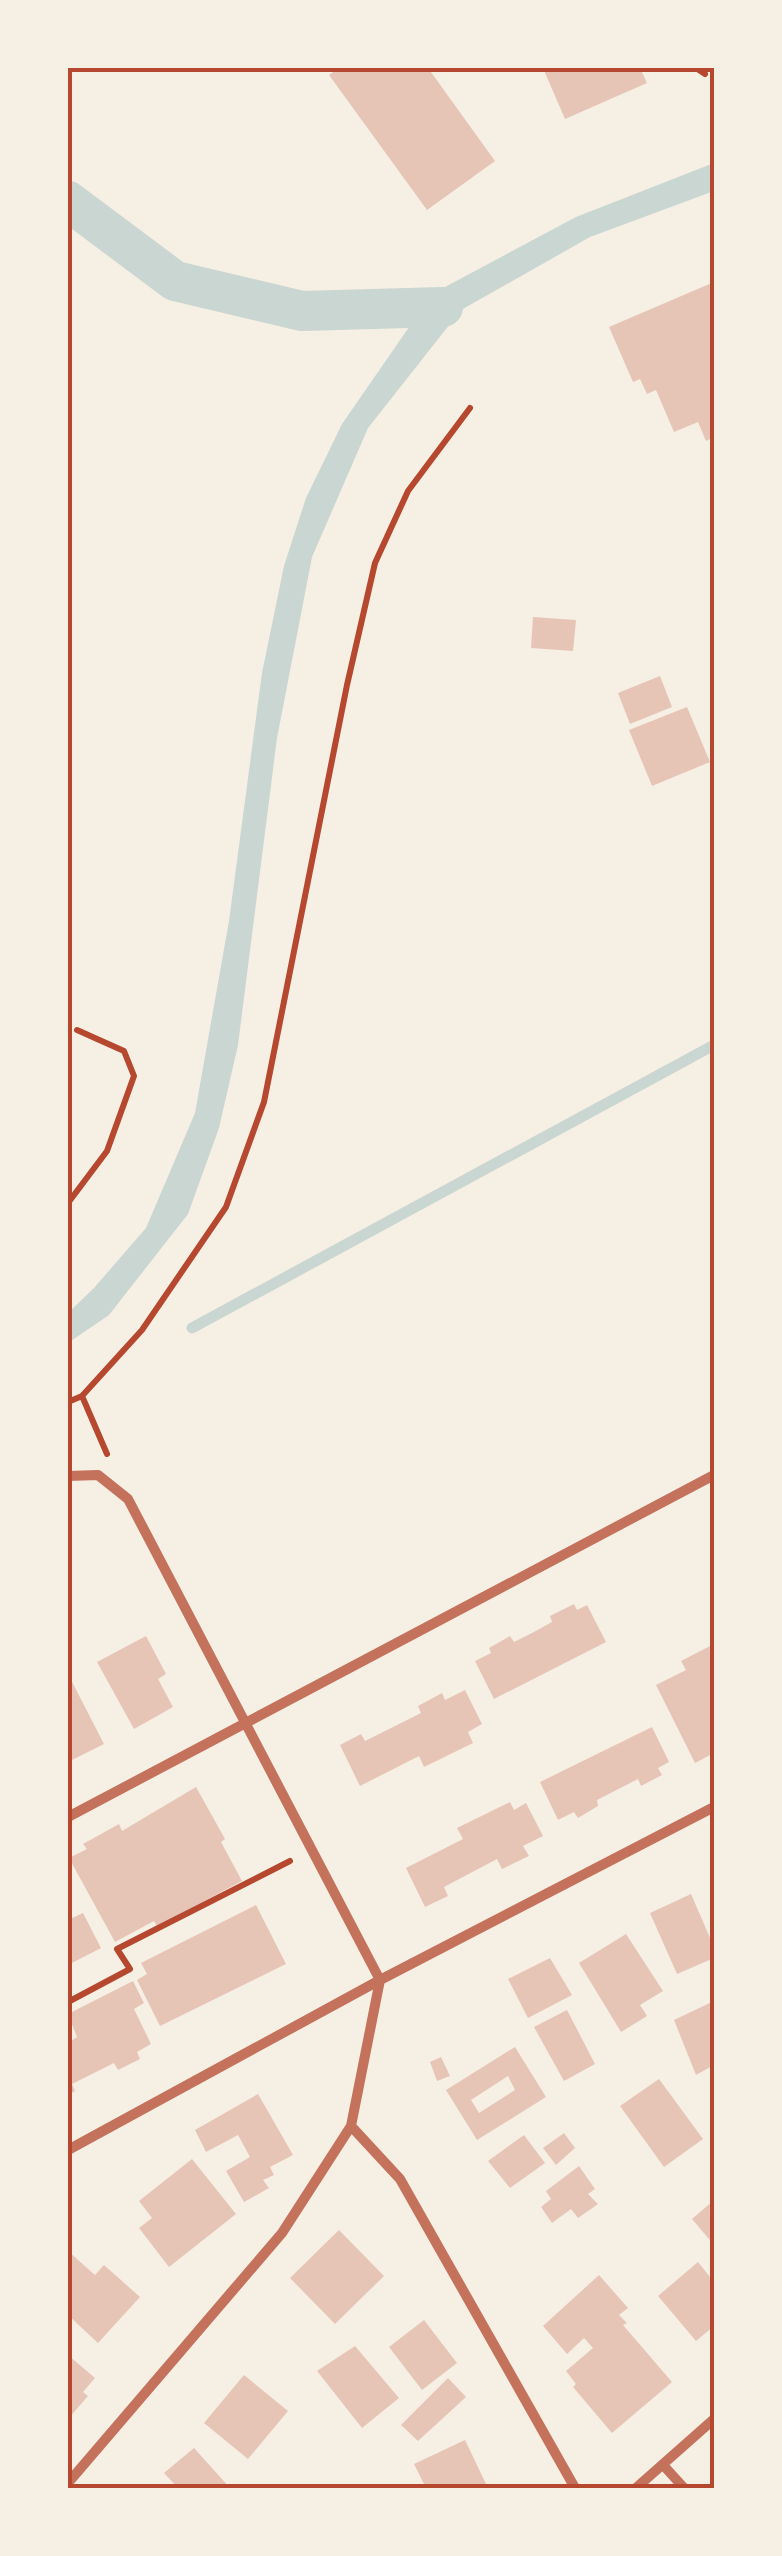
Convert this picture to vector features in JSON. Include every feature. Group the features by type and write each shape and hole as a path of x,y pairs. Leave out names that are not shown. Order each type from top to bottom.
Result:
{"street":[{"path":"68,1476 98,1475 128,1499 380,1980 352,2126 282,2232 68,2483"},
{"path":"68,1817 714,1475"},
{"path":"68,2150 380,1980 714,1807"},
{"path":"352,2126 400,2179 575,2488"},
{"path":"636,2488 714,2419"},
{"path":"664,2466 684,2488"}],"path":[{"path":"696,68 705,74"},
{"path":"68,1402 82,1396 142,1330 226,1206 264,1102 375,563 408,491 470,408"},
{"path":"68,1204 106,1151 134,1076 124,1051 77,1030"},
{"path":"82,1396 108,1450 98,1475"},
{"path":"68,2002 130,1968 118,1949 290,1861"}],"shaded area":[{"path":"714,163 714,191 590,237 461,310 368,428 312,557 277,738 238,1045 219,1128 188,1214 109,1315 68,1343 68,1313 146,1228 195,1113 229,921 262,673 284,566 306,498 342,424 432,294 576,217"}],"building":[{"path":"339,68 428,68 495,161 427,210 329,75"},
{"path":"543,68 640,68 647,83 565,119"},
{"path":"714,282 714,437 706,441 698,422 674,432 656,390 647,394 640,379 633,382 609,327"},
{"path":"533,617 576,620 573,651 531,648"},
{"path":"660,676 672,707 630,724 618,693"},
{"path":"687,707 710,762 652,786 629,730"},
{"path":"574,1604 577,1610 587,1605 606,1642 494,1699 475,1661 510,1636 514,1642 552,1622 550,1616"},
{"path":"146,1636 166,1674 158,1679 173,1707 134,1729 97,1662"},
{"path":"714,1644 714,1753 695,1763 656,1685 686,1670 681,1661"},
{"path":"68,1674 104,1744 68,1762"},
{"path":"465,1690 482,1724 468,1732 473,1743 424,1767 419,1756 360,1786 340,1745 361,1734 365,1741 421,1713 418,1706 442,1693 445,1700"},
{"path":"652,1727 669,1762 658,1768 662,1775 641,1786 638,1779 597,1800 598,1806 578,1818 574,1812 558,1820 540,1782"},
{"path":"196,1787 225,1839 221,1842 242,1881 157,1926 154,1921 115,1942 69,1858 87,1849 83,1844 119,1824 122,1831"},
{"path":"510,1802 514,1810 526,1803 543,1836 523,1846 529,1856 502,1869 497,1859 444,1887 448,1896 425,1907 406,1868 463,1839 457,1828"},
{"path":"691,1894 714,1947 714,1958 677,1974 650,1913"},
{"path":"256,1905 286,1964 160,2026 137,1980 147,1974 141,1963"},
{"path":"83,1913 101,1948 68,1965 68,1920"},
{"path":"626,1934 663,1991 640,2005 647,2016 621,2032 579,1963"},
{"path":"550,1958 572,1995 528,2018 508,1979"},
{"path":"133,1981 144,2003 134,2009 151,2044 137,2052 140,2059 118,2070 114,2063 72,2084 75,2091 68,2095 68,2043 77,2037 68,2014"},
{"path":"714,2001 714,2065 696,2075 674,2020"},
{"path":"567,2010 595,2064 564,2081 534,2027"},
{"path":"515,2047 546,2097 477,2140 446,2090","holes":["508,2076 515,2090 479,2113 471,2100"]},
{"path":"441,2057 450,2076 437,2081 430,2062"},
{"path":"659,2079 703,2139 664,2167 620,2106"},
{"path":"258,2094 293,2155 270,2167 274,2175 263,2180 269,2188 244,2202 226,2171 250,2157 238,2135 206,2152 195,2130"},
{"path":"564,2133 575,2148 556,2165 543,2148"},
{"path":"524,2135 545,2163 510,2188 488,2161"},
{"path":"192,2159 236,2214 169,2267 139,2228 152,2218 139,2201"},
{"path":"579,2166 595,2189 588,2194 598,2204 578,2218 571,2209 552,2223 541,2207 551,2199 546,2191"},
{"path":"714,2200 714,2245 692,2219"},
{"path":"339,2230 384,2276 335,2324 290,2278"},
{"path":"68,2251 95,2275 104,2265 140,2297 98,2343 68,2315"},
{"path":"698,2262 714,2282 714,2326 696,2341 658,2296"},
{"path":"599,2275 628,2308 619,2315 627,2323 623,2325 672,2382 612,2433 573,2387 576,2384 566,2371 593,2348 584,2338 567,2354 543,2326"},
{"path":"424,2320 457,2363 422,2390 389,2347"},
{"path":"355,2346 399,2398 362,2428 317,2371"},
{"path":"68,2355 95,2378 83,2392 88,2396 68,2419"},
{"path":"244,2375 288,2411 248,2459 204,2423"},
{"path":"448,2378 466,2397 418,2441 401,2425"},
{"path":"465,2440 488,2488 426,2488 414,2464"},
{"path":"194,2448 230,2488 178,2488 164,2473"}],"waterway":[{"path":"68,201 175,281 302,311 443,307"},
{"path":"192,1328 714,1045"}]}
